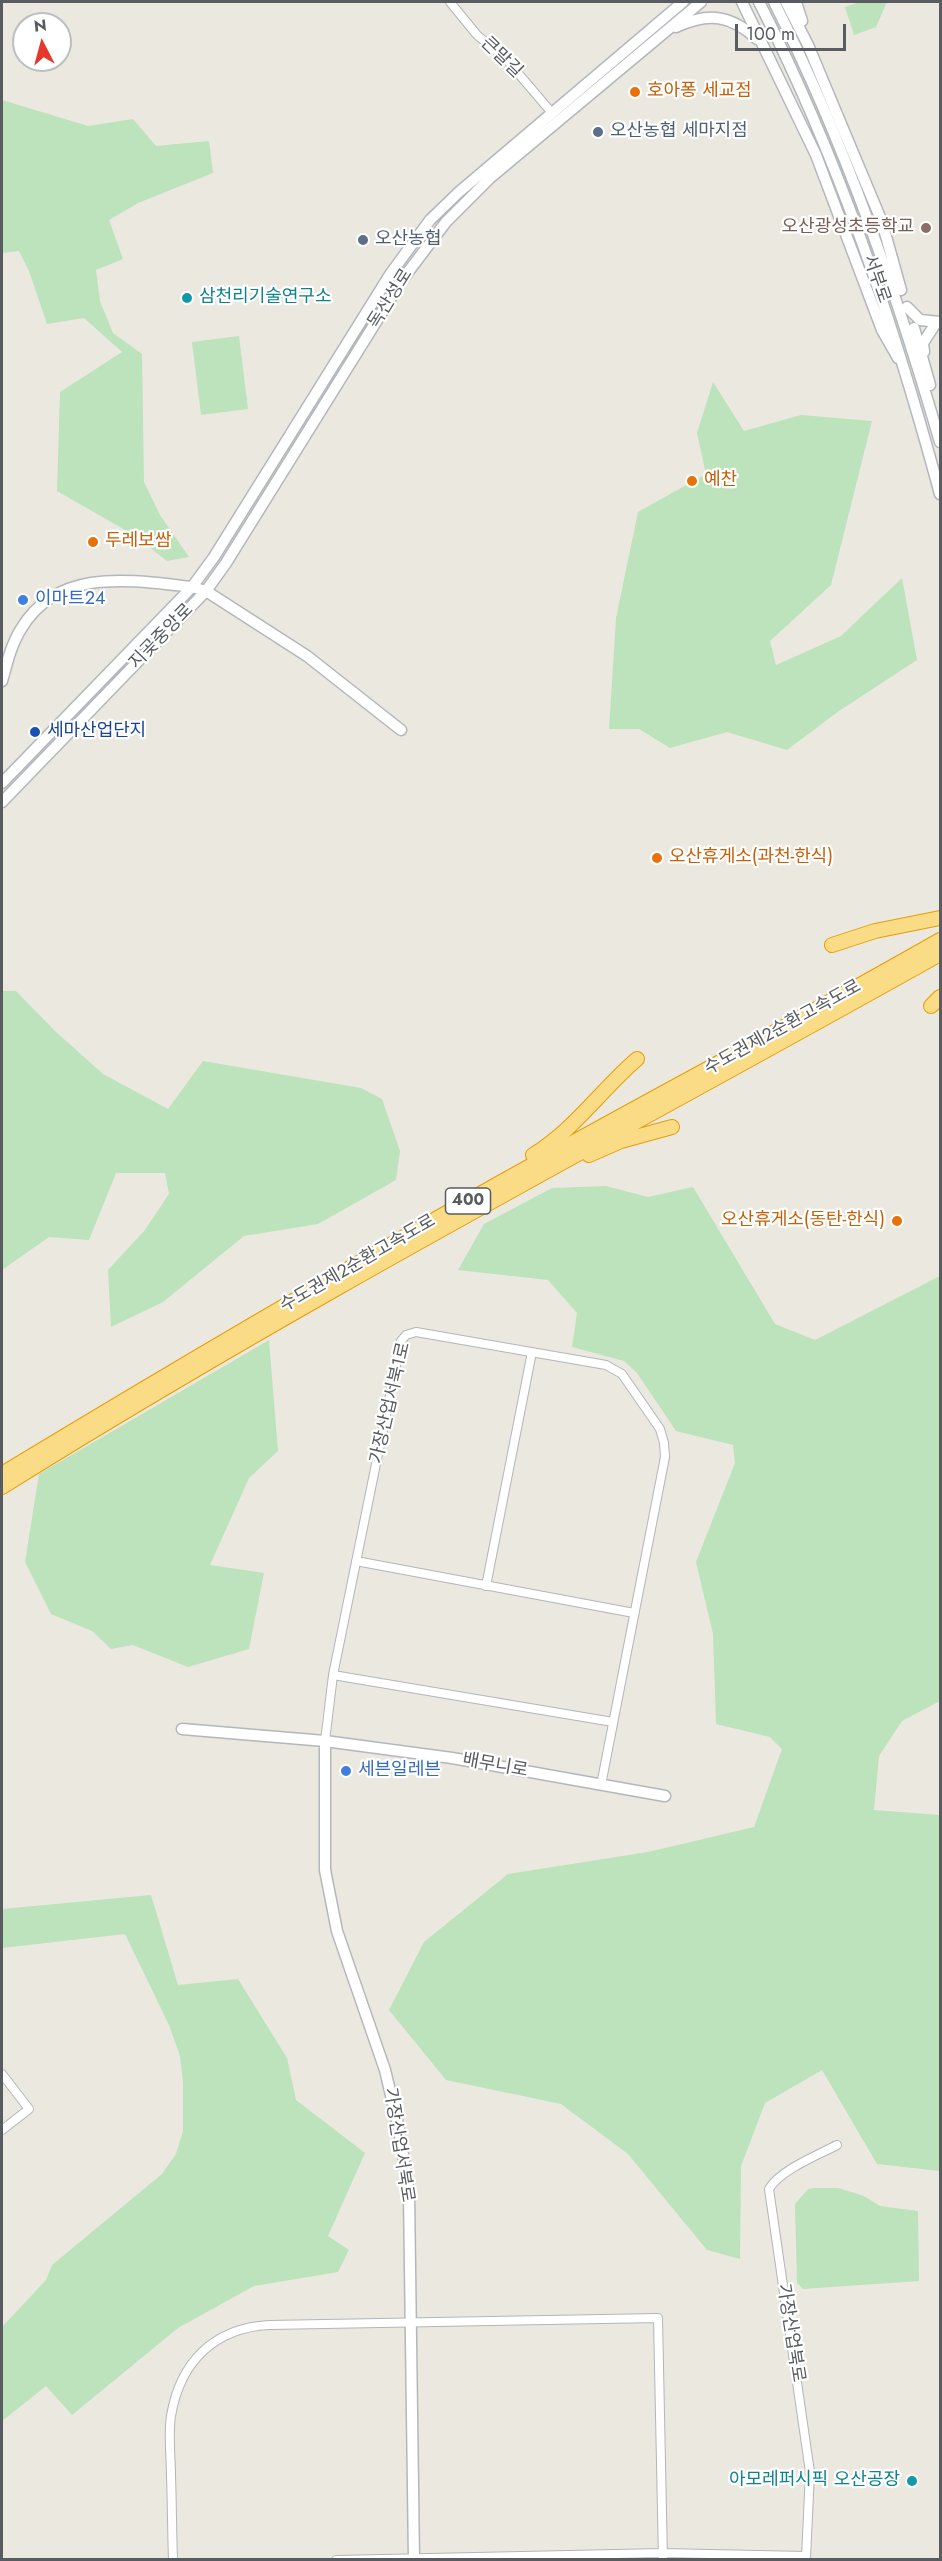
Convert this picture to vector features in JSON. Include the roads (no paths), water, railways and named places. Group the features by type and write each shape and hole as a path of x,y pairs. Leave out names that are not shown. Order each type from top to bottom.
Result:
{"highway":[{"path":"832,945 892,926 940,918"},
{"name":"수도권제2순환고속도로","path":"2,1474 940,940"},
{"name":"수도권제2순환고속도로","path":"2,1487 417,1237 940,954"},
{"path":"417,1237 552,1144 637,1059"},
{"path":"417,1237 449,1230 597,1151 621,1141 672,1127"}],"street":[{"name":"큰말길","path":"450,2 477,35 506,59 552,113"},
{"path":"662,20 674,2"},
{"name":"독산성로","path":"192,587 214,557 405,253 430,220 459,192 683,2"},
{"name":"독산성로","path":"206,591 226,563 402,280 446,222 490,178 701,2"},
{"path":"742,2 816,154 882,330 908,375"},
{"name":"서부로","path":"759,2 778,37 819,128 877,280 908,375 940,494"},
{"name":"서부로","path":"774,2 834,132 865,209 904,319 940,442"},
{"path":"786,2 808,45 882,222 927,367"},
{"path":"796,2 808,45"},
{"path":"663,34 688,22 709,17 723,18 746,28 764,45"},
{"path":"907,307 920,320 938,322 923,343 940,442"},
{"path":"2,681 20,630 36,610 58,592 70,586 97,581 192,587 206,591"},
{"name":"지곶중앙로","path":"2,783 192,587"},
{"name":"지곶중앙로","path":"2,802 206,591 307,656 401,730"},
{"name":"가장산업서북1로","path":"325,1741 333,1675 401,1341 406,1335 416,1332 606,1365 622,1374 660,1429 664,1443 664,1457 601,1785"},
{"path":"486,1586 532,1352"},
{"path":"356,1562 634,1613"},
{"path":"333,1675 613,1722"},
{"name":"배무니로","path":"182,1728 325,1741 452,1758 664,1797"},
{"name":"가장산업서북로","path":"325,1741 325,1870 337,1931 385,2070 399,2130 408,2194 414,2559"},
{"path":"2,2074 29,2109 2,2130"},
{"name":"가장산업북로","path":"806,2558 810,2472 769,2189 783,2175 837,2145"},
{"path":"173,2559 170,2418 176,2392 188,2368 201,2351 233,2331 249,2326 658,2318 662,2556"},
{"path":"336,2559 662,2556 806,2558"}],"place":[{"name":"호아퐁 세교점","path":"635,92"},
{"name":"오산농협 세마지점","path":"598,132"},
{"name":"오산광성초등학교","path":"926,228"},
{"name":"오산농협","path":"363,240"},
{"name":"삼천리기술연구소","path":"187,298"},
{"name":"예찬","path":"692,481"},
{"name":"두레보쌈","path":"93,542"},
{"name":"이마트24","path":"23,600"},
{"name":"세마산업단지","path":"35,732"},
{"name":"오산휴게소(과천-한식)","path":"657,858"},
{"name":"오산휴게소(동탄-한식)","path":"897,1221"},
{"name":"세븐일레븐","path":"346,1771"},
{"name":"아모레퍼시픽 오산공장","path":"912,2481"}]}
